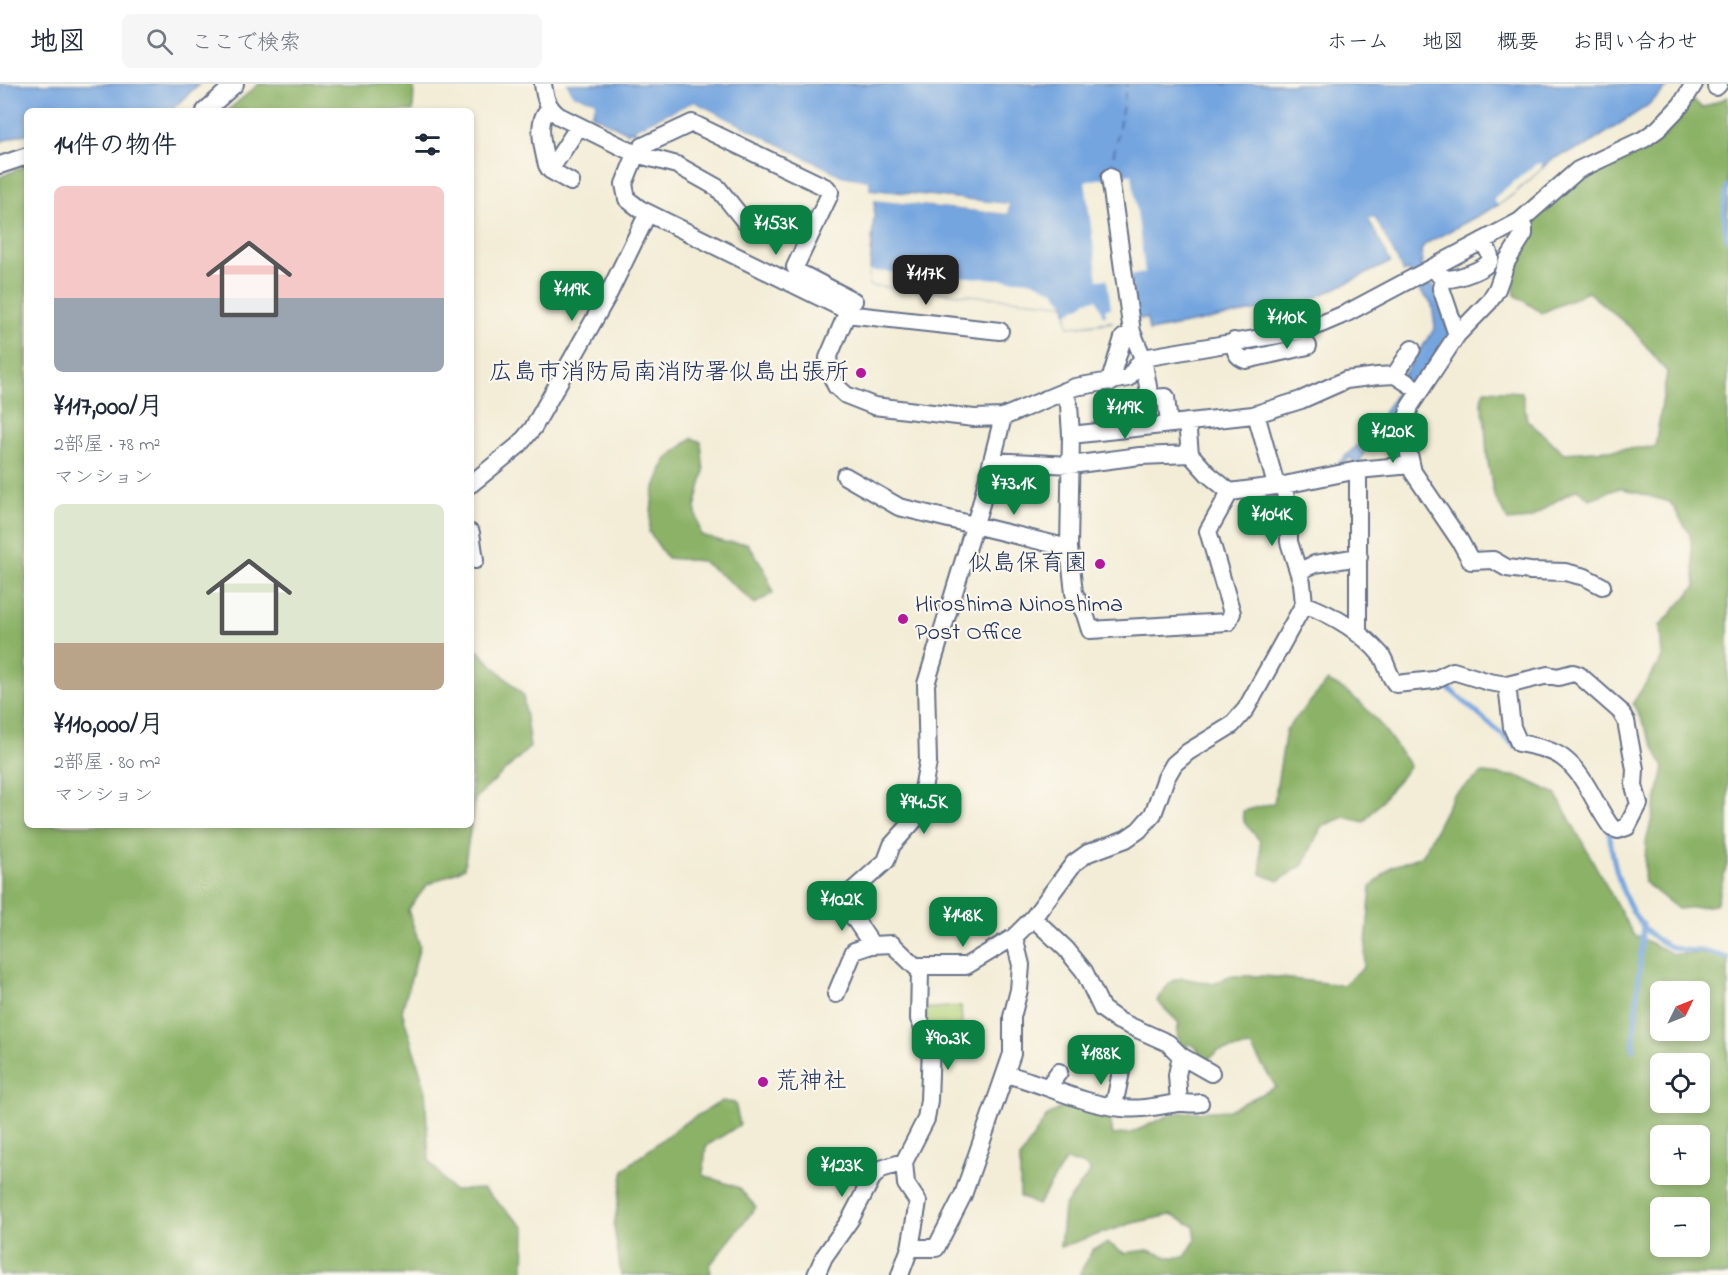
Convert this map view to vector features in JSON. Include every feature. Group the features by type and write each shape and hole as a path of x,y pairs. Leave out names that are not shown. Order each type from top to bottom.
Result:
{"street":[{"path":"208,108 235,84"},
{"path":"543,84 546,101 550,109 559,116 636,154 677,165 718,188 746,224"},
{"path":"850,308 828,358 830,373 836,386 846,394 874,406 974,418 1003,417 1075,387 1128,378 1143,358 1307,330 1347,313 1410,279 1435,272 1482,241 1520,221 1578,170 1644,139 1658,129 1692,88 1698,93 1714,85"},
{"path":"550,109 544,115 541,123 546,159 550,170 571,182"},
{"path":"850,308 848,311 648,213 627,199 624,184 636,154 643,146 692,123 828,189 829,196 795,267 798,272 850,308 1000,331"},
{"path":"550,170 579,126"},
{"path":"0,165 24,157"},
{"path":"1110,177 1132,332 1143,358 1150,398 1166,397 1169,424"},
{"path":"474,482 519,446 533,428 607,297 648,213"},
{"path":"1520,221 1524,234 1507,261 1497,289 1489,302 1457,335 1418,390 1410,406 1406,422 1411,465 1413,472 1471,561 1487,559 1508,568 1565,572 1585,577 1602,586"},
{"path":"1435,272 1451,279 1487,265 1490,256 1482,241"},
{"path":"1435,272 1457,335"},
{"path":"1112,382 1112,374 1123,338 1132,332"},
{"path":"1234,341 1235,352 1246,360 1308,346"},
{"path":"1397,377 1412,349"},
{"path":"1071,435 1256,414 1301,400 1346,380 1397,377 1418,390"},
{"path":"1064,391 1069,405 1071,435 1069,548 1074,593 1090,630 1228,622 1232,613 1208,531 1230,492"},
{"path":"915,966 966,966 1014,937 1033,918 1074,863 1088,853 1126,839 1139,830 1153,814 1166,778 1174,764 1188,752 1232,725 1246,709 1304,604 1299,571 1288,542 1289,520 1280,485 1256,414"},
{"path":"872,945 842,900 886,861 892,845 918,816 928,762 926,684 975,524 1003,417"},
{"path":"1187,422 1190,454 1208,474 1230,492 1358,470 1411,465"},
{"path":"992,461 1071,465 1140,456 1190,454"},
{"path":"1358,470 1358,634"},
{"path":"844,476 899,507 1069,548"},
{"path":"474,553 475,560"},
{"path":"1299,571 1315,564 1359,557"},
{"path":"1304,604 1329,613 1346,623 1382,656 1396,684 1434,680 1453,671 1507,685 1548,675 1558,678 1573,673 1579,675 1620,711 1626,721 1635,769 1634,786 1639,804 1627,828 1618,830 1612,828 1575,770 1563,757 1519,743 1512,727 1507,685"},
{"path":"1033,918 1066,949 1084,970 1102,1009 1119,1021 1168,1043 1181,1056 1211,1074"},
{"path":"910,1248 936,1248 963,1195 1006,1074 1012,1054 1012,1017 1019,990 1021,965 1014,937"},
{"path":"836,994 854,951 872,945 892,944 920,971 919,1019 931,1046 929,1100 926,1119 903,1162 906,1184 918,1202 910,1248 900,1275"},
{"path":"1179,1103 1177,1075 1181,1056"},
{"path":"1114,1106 1126,1069"},
{"path":"1047,1087 1059,1072"},
{"path":"1006,1074 1068,1096 1114,1106 1153,1100 1200,1103"},
{"path":"1068,1096 1073,1092 1089,1094"},
{"path":"816,1275 824,1257 850,1220 872,1178 880,1169 903,1162"}],"green space":[{"path":"259,84 414,84 413,108 231,108"},
{"path":"1728,97 1728,861 1716,905 1678,909 1644,882 1646,842 1664,768 1633,703 1662,658 1660,626 1696,586 1690,534 1670,502 1620,488 1590,499 1577,489 1530,519 1508,521 1494,495 1487,457 1481,399 1485,390 1522,392 1527,420 1564,453 1655,447 1667,372 1633,330 1588,292 1542,313 1515,295 1513,279 1516,259 1537,218 1576,183 1611,161 1650,142 1694,100 1702,108"},
{"path":"24,166 24,828 471,828 464,868 427,885 408,910 420,946 402,1011 425,1088 429,1160 452,1190 483,1189 525,1228 524,1275 0,1275 0,177"},
{"path":"692,438 701,442 704,472 695,508 701,535 724,542 747,543 764,568 773,593 755,604 702,561 667,558 649,532 653,493 665,461"},
{"path":"474,647 523,695 530,747 475,799 474,806"},
{"path":"1328,681 1353,697 1375,718 1410,766 1364,822 1344,817 1322,826 1303,865 1278,881 1261,874 1260,841 1244,822 1243,811 1274,803 1286,730"},
{"path":"1483,773 1520,777 1556,794 1633,934 1673,954 1712,954 1728,960 1728,1275 1079,1275 1093,1249 1108,1243 1124,1253 1148,1250 1168,1257 1185,1257 1196,1239 1194,1226 1171,1215 1133,1223 1060,1247 1064,1207 1091,1171 1083,1164 1065,1161 1038,1205 1020,1197 1020,1158 1046,1117 1070,1102 1109,1111 1113,1135 1131,1133 1174,1113 1229,1110 1276,1087 1251,1047 1218,1051 1204,1063 1197,1054 1198,1049 1189,1043 1186,1049 1178,1038 1179,1023 1157,1001 1160,995 1172,981 1182,978 1214,984 1229,976 1265,976 1343,985 1364,967 1371,887 1391,867 1422,856 1453,795"},
{"path":"961,1006 963,1046 956,1045 955,1061 935,1061 923,1009"},
{"path":"722,1101 735,1103 740,1125 706,1146 703,1175 739,1188 756,1207 710,1265 711,1275 621,1275 614,1226 624,1169 681,1125"}],"water":[{"path":"0,84 199,84 173,108 24,108 24,134 0,142"},
{"path":"567,84 1671,84 1647,106 1586,146 1552,159 1515,193 1498,205 1425,244 1421,251 1423,262 1420,263 1435,289 1450,336 1401,426 1397,425 1373,442 1364,453 1359,467 1353,467 1353,459 1350,458 1334,473 1330,471 1374,429 1397,392 1395,390 1399,382 1435,328 1432,304 1416,286 1408,270 1403,272 1374,217 1369,220 1391,262 1311,300 1149,331 1147,318 1069,327 1065,304 869,285 875,200 1008,214 1009,204 868,189 869,181 841,176 694,102 636,128 636,133 629,130 628,133 591,114 594,110 594,101 573,95"}],"pier":[{"path":"564,84 567,84 573,95 594,101 595,105 590,115 588,113 592,103 571,97"},
{"path":"694,102 841,176 869,181 869,190 1009,204 1008,214 872,200 875,197 1006,210 1006,207 867,192 866,183 839,179 694,105 639,130 638,135 636,133 636,128"},
{"path":"1542,163 1541,169 1514,193 1498,205 1494,201 1495,197 1536,164"},
{"path":"1132,174 1145,273 1130,275 1136,322 1113,324 1112,321 1069,327 1067,314 1086,301 1097,299 1103,316 1106,316 1105,309 1111,308 1107,279 1098,280 1085,181"},
{"path":"1374,217 1403,272 1401,273 1377,228 1394,262 1391,262 1369,219"},
{"path":"870,271 1033,281 1054,291 1065,304 869,285"}],"waterway":[{"path":"1728,186 1724,213 1728,240"},
{"path":"1446,686 1515,746"},
{"path":"1609,831 1620,884 1636,917 1648,931 1661,942 1678,949 1728,958"},
{"path":"1633,1049 1643,924"}],"ferry route":[{"path":"1111,169 1127,84"}],"place":[{"name":"広島市消防局南消防署似島出張所","path":"861,373"},
{"name":"似島保育園","path":"1100,564"},
{"name":"Hiroshima Ninoshima Post Office","path":"903,619"},
{"name":"荒神社","path":"763,1082"}]}
